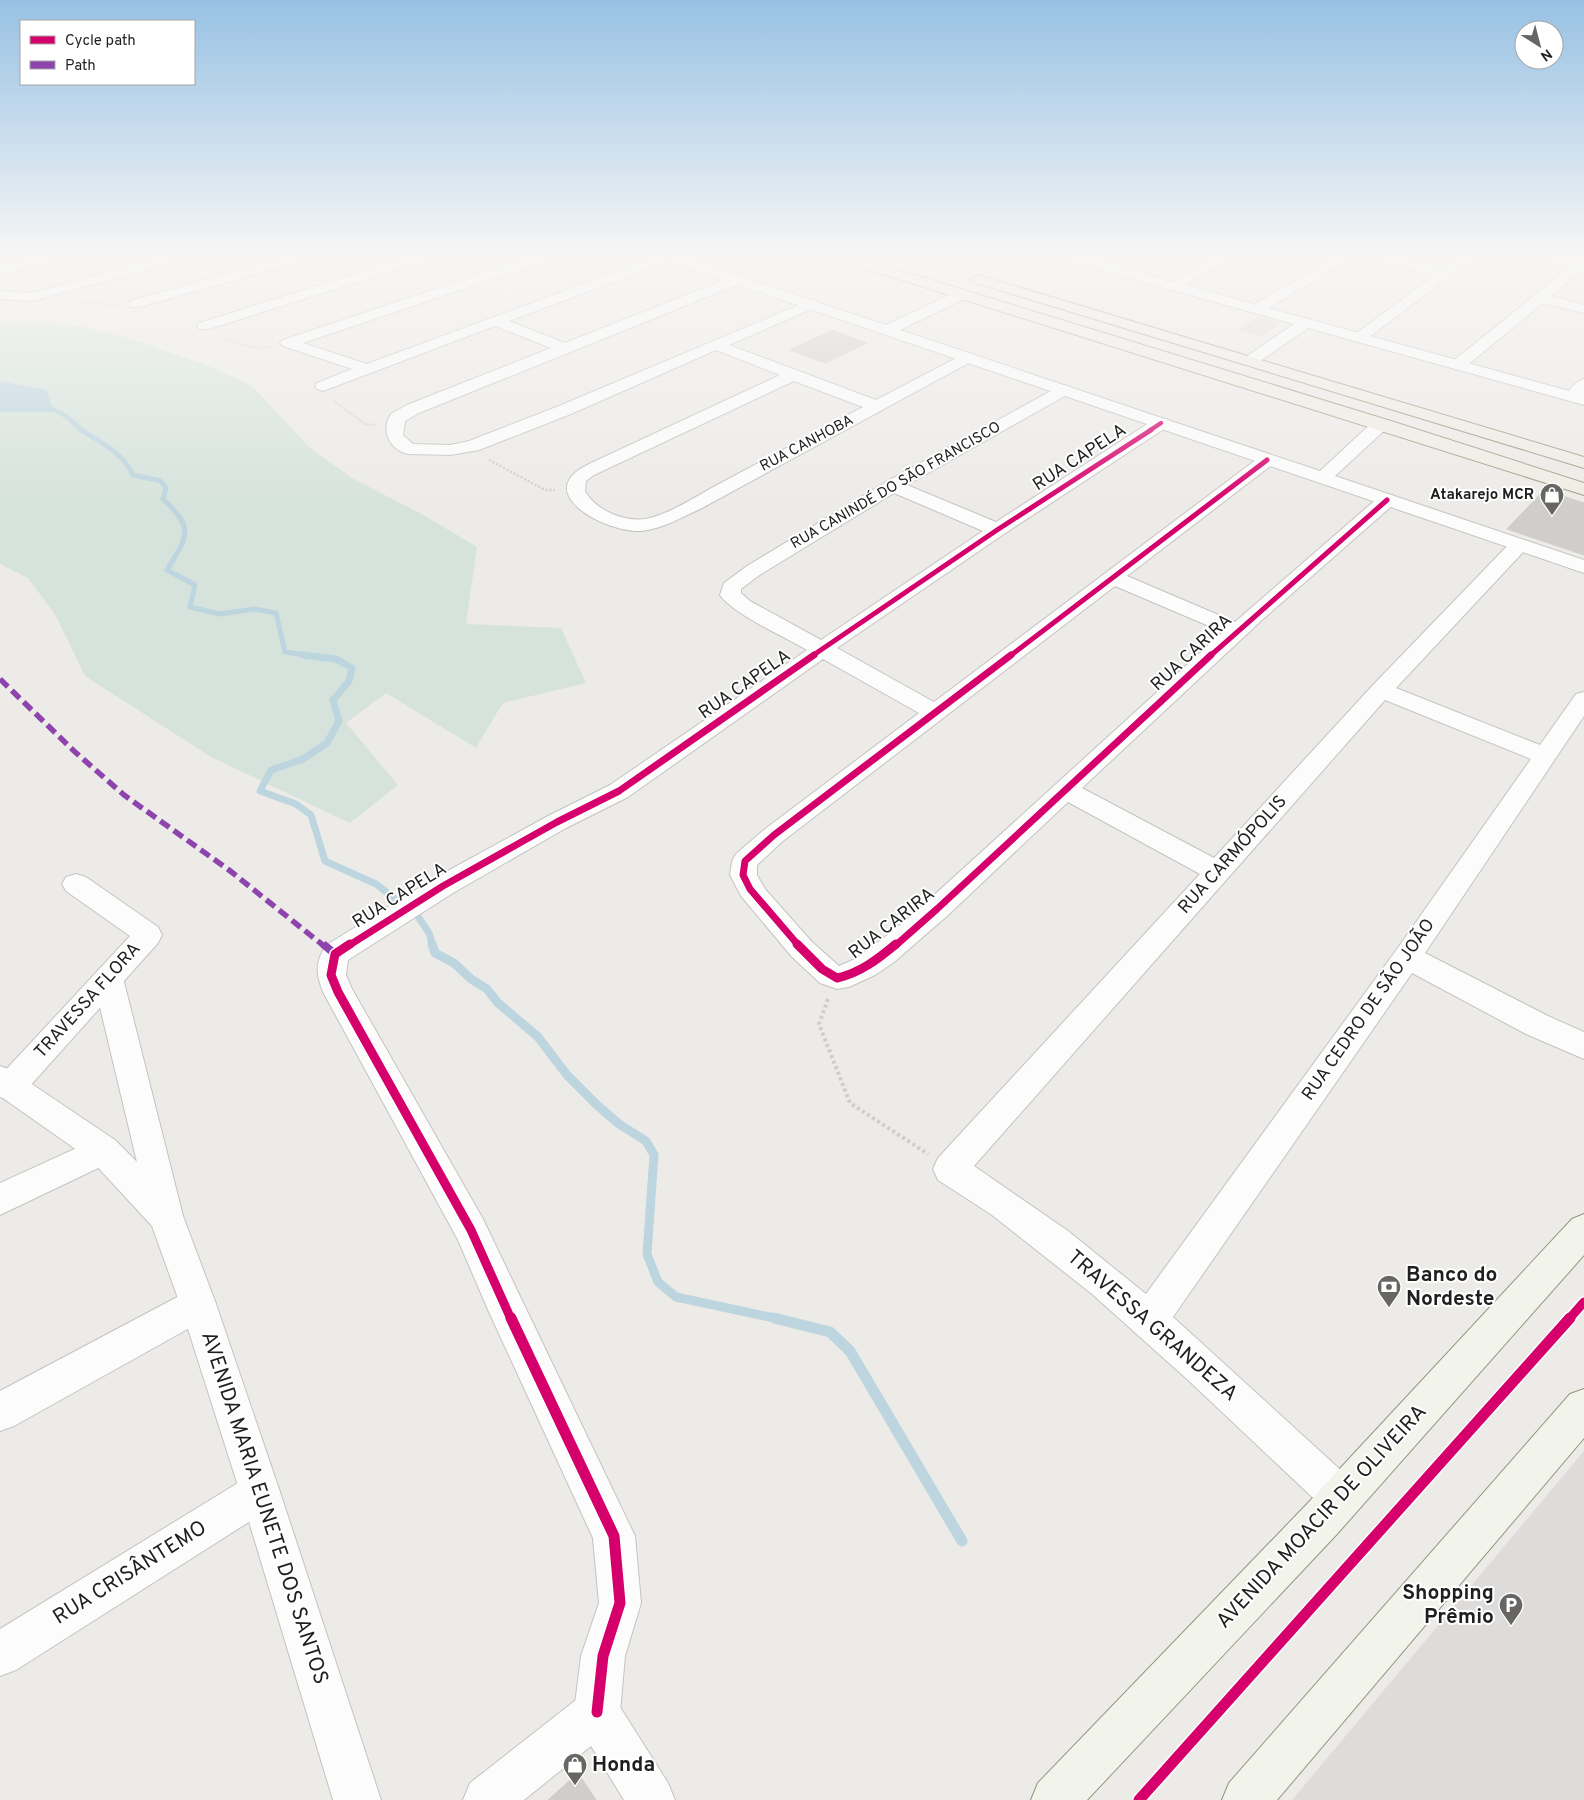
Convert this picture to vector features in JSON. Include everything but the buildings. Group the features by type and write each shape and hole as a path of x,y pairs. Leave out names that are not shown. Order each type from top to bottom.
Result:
{"main road":[{"path":"1109,340 1383,425 1584,490"},
{"path":"1180,340 1584,463"},
{"path":"1383,425 1406,426 1422,418 1404,407"},
{"name":"AVENIDA MOACIR DE OLIVEIRA","path":"1055,1800 1342,1498 1584,1230"},
{"path":"1246,1800 1584,1408"}],"street":[{"path":"288,343 297,340"},
{"path":"323,386 444,340"},
{"path":"544,340 564,348"},
{"path":"584,340 399,416 394,426 396,437 408,449 426,451 467,448 565,410 728,340"},
{"path":"918,340 1584,567"},
{"path":"1250,361 1281,340"},
{"path":"1366,340 1578,398 1584,384"},
{"path":"1458,365 1489,340"},
{"path":"288,343 367,369"},
{"path":"716,345 876,406"},
{"name":"RUA CANHOBA","path":"577,484 581,500 601,516 618,522 642,525 663,519 695,504 969,357"},
{"path":"577,484 607,462 793,375"},
{"name":"RUA CANINDÉ DO SÃO FRANCISCO","path":"822,649 743,605 730,594 731,587 760,566 893,486 1064,390"},
{"name":"RUA CAPELA","path":"597,1712 603,1656 620,1603 614,1536 502,1300 471,1230 338,992 331,975 334,954 443,886 557,822 619,791 822,649 997,530 1161,423"},
{"path":"1323,478 1383,425"},
{"name":"RUA CARIRA","path":"1267,460 1111,577 751,854 742,866 742,872 747,883 784,931 817,964 836,978 860,970 884,954 940,906 1238,630 1387,500"},
{"path":"893,486 997,530"},
{"name":"RUA CARMÓPOLIS","path":"950,1168 1381,690 1519,545"},
{"path":"1111,577 1238,630"},
{"path":"822,649 935,712"},
{"path":"1381,690 1544,755"},
{"name":"RUA CEDRO DE SÃO JOÃO","path":"1150,1319 1407,957 1584,699"},
{"path":"1066,790 1218,872"},
{"name":"TRAVESSA FLORA","path":"5,1083 148,935 76,884"},
{"path":"1407,957 1537,1025 1584,1046"},
{"name":"AVENIDA MARIA EUNETE DOS SANTOS","path":"108,978 166,1217 198,1304 260,1492 358,1800"},
{"name":"AVENIDA MARIA EUNETE DOS SANTOS","path":"5,1083 103,1150 166,1217"},
{"path":"0,1200 103,1150"},
{"name":"TRAVESSA GRANDEZA","path":"950,1168 1076,1257 1150,1319 1342,1498"},
{"path":"0,1412 198,1304"},
{"name":"RUA CRISÂNTEMO","path":"0,1654 260,1492"},
{"path":"487,1800 597,1712 651,1800"}],"path":[{"path":"230,340 255,348 288,343"},
{"path":"323,386 322,392 365,424 394,426"},
{"path":"467,448 545,490 577,484"},
{"path":"836,978 819,1024 850,1103 950,1168"}],"shaded area":[{"path":"0,340 135,340 214,368 252,386 309,447 352,478 427,517 477,547 466,624 561,628 586,683 503,703 476,748 386,693 346,723 398,785 350,823 211,757 85,676 56,616 28,578 0,564 0,412 53,412 47,390 0,381"},
{"name":"Shopping Prêmio","path":"1584,1451 1584,1800 1292,1800"}],"water":[{"path":"0,381 47,390 53,412 0,412"}],"waterway":[{"path":"45,405 66,416 83,431"},
{"path":"81,430 117,454 133,475 161,481 166,488 163,499 180,518 185,533 183,541 167,570 195,585 190,607 219,614 255,609 276,613 285,652 312,656"},
{"path":"303,655 336,659 352,668 349,681 333,700 339,721 327,743 303,759 271,770 260,791 296,804 311,815 325,861 376,884 399,902"},
{"path":"419,918 429,933 433,946"},
{"path":"432,944 435,953 454,963 471,979 487,989 497,1002 538,1037 567,1075 597,1105 619,1124 646,1141 654,1155 647,1254 658,1282 676,1297 779,1319"},
{"path":"774,1318 830,1332 850,1351 962,1541"}],"marked path":[{"path":"0,679 74,751 124,795 229,870 335,954"}],"cycle path":[{"path":"597,1712 603,1656 620,1603 614,1536 502,1300 471,1230 338,992 331,975 335,954 443,886 557,822 619,791 822,649 997,530 1161,423"},
{"path":"1267,460 774,835 745,861 743,875 750,889 792,939 822,969 837,978 849,975 883,955 937,909 1255,615 1387,500"},
{"path":"1139,1800 1584,1302"}],"place":[{"name":"Atakarejo MCR","path":"1552,516"},
{"name":"Banco do Nordeste","path":"1389,1308"},
{"name":"Shopping Prêmio","path":"1511,1626"},
{"name":"Honda","path":"575,1786"}]}
